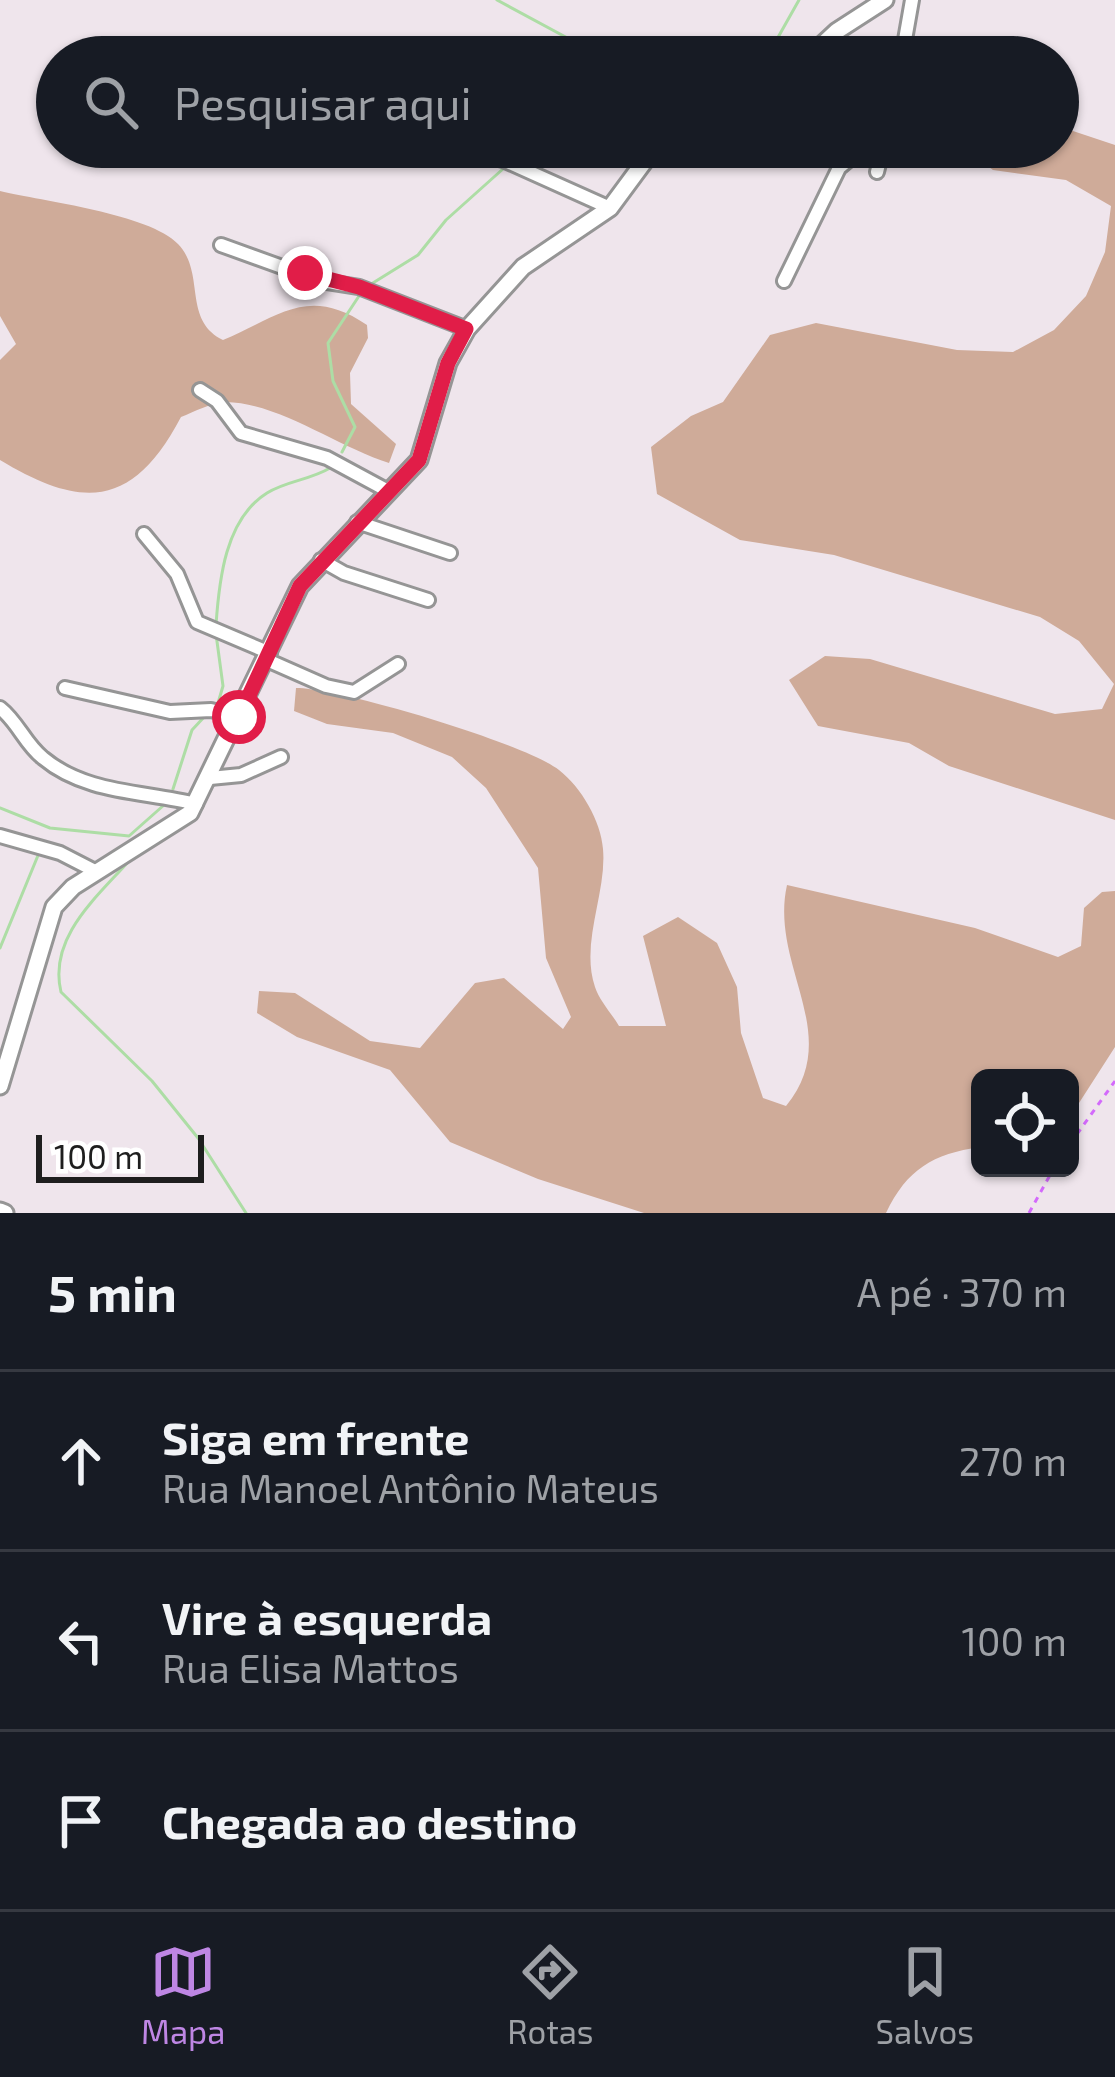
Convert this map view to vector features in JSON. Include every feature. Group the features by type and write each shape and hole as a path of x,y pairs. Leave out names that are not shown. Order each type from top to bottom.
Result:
{"street":[{"path":"832,36 885,0"},
{"path":"905,36 911,0"},
{"path":"520,168 610,208"},
{"path":"0,1086 54,908 95,871 167,831 196,804 300,586 390,493 425,448 448,363 466,329 524,267 610,208 640,168"},
{"path":"784,281 839,168"},
{"path":"877,172 878,168"},
{"path":"221,245 327,283 359,287 466,329"},
{"path":"200,390 217,401 241,434 328,458 390,493"},
{"path":"357,522 450,553"},
{"path":"144,535 177,574 193,619 326,686 354,692 398,664"},
{"path":"322,560 344,573 428,600"},
{"path":"65,688 170,712 211,710 239,717"},
{"path":"0,708 37,754 69,775 110,790 196,804"},
{"path":"210,778 241,775 281,757"},
{"path":"0,836 60,853 95,871"}],"path":[{"path":"1079,1131 1115,1081"},
{"path":"1029,1213 1049,1177"}],"shaded area":[{"path":"1079,133 1115,145 1115,820 949,766 909,743 818,726 789,680 825,656 870,659 1055,714 1102,709 1114,684 1079,641 1040,617 834,555 740,540 657,494 651,447 691,416 723,402 770,335 816,323 957,350 1013,352 1054,330 1086,296 1105,252 1111,206 1066,180 993,170 1079,168"},
{"path":"0,191 120,217 164,234 186,256 203,321 223,340 278,314 311,306 346,313 367,325 368,338 350,373 351,404 396,444 389,463 267,410 226,402 181,417 144,469 125,484 104,491 57,487 0,460 0,360 16,344 0,316"},
{"path":"296,688 351,697 472,732 559,770 588,805 601,838 603,866 590,953 599,997 619,1026 666,1026 643,936 678,917 717,943 737,987 741,1033 763,1098 786,1106 802,1079 809,1052 784,915 787,885 975,928 1058,957 1081,946 1084,908 1102,892 1115,891 1115,1047 1079,1103 1079,1069 971,1069 971,1149 923,1166 903,1185 886,1213 644,1213 538,1179 450,1142 390,1070 297,1037 257,1013 259,991 295,993 370,1041 420,1048 475,983 504,978 563,1029 571,1017 546,958 538,868 486,788 452,757 393,733 327,724 294,711"}],"waterway":[{"path":"497,0 564,36"},
{"path":"779,36 799,0"},
{"path":"368,286 418,255 446,220 504,168"},
{"path":"342,452 355,427 333,381 328,343 361,293"},
{"path":"216,625 222,571 242,518 267,493 330,468"},
{"path":"216,634 223,686 218,703"},
{"path":"173,789 192,730 206,715"},
{"path":"0,808 50,828 129,836 164,805"},
{"path":"0,948 39,853"},
{"path":"128,862 68,937 61,954 61,992 152,1081 198,1138 246,1213"}],"route":[{"path":"239,717 300,586 419,460 448,363 466,329 359,287 327,283 305,273"}]}
